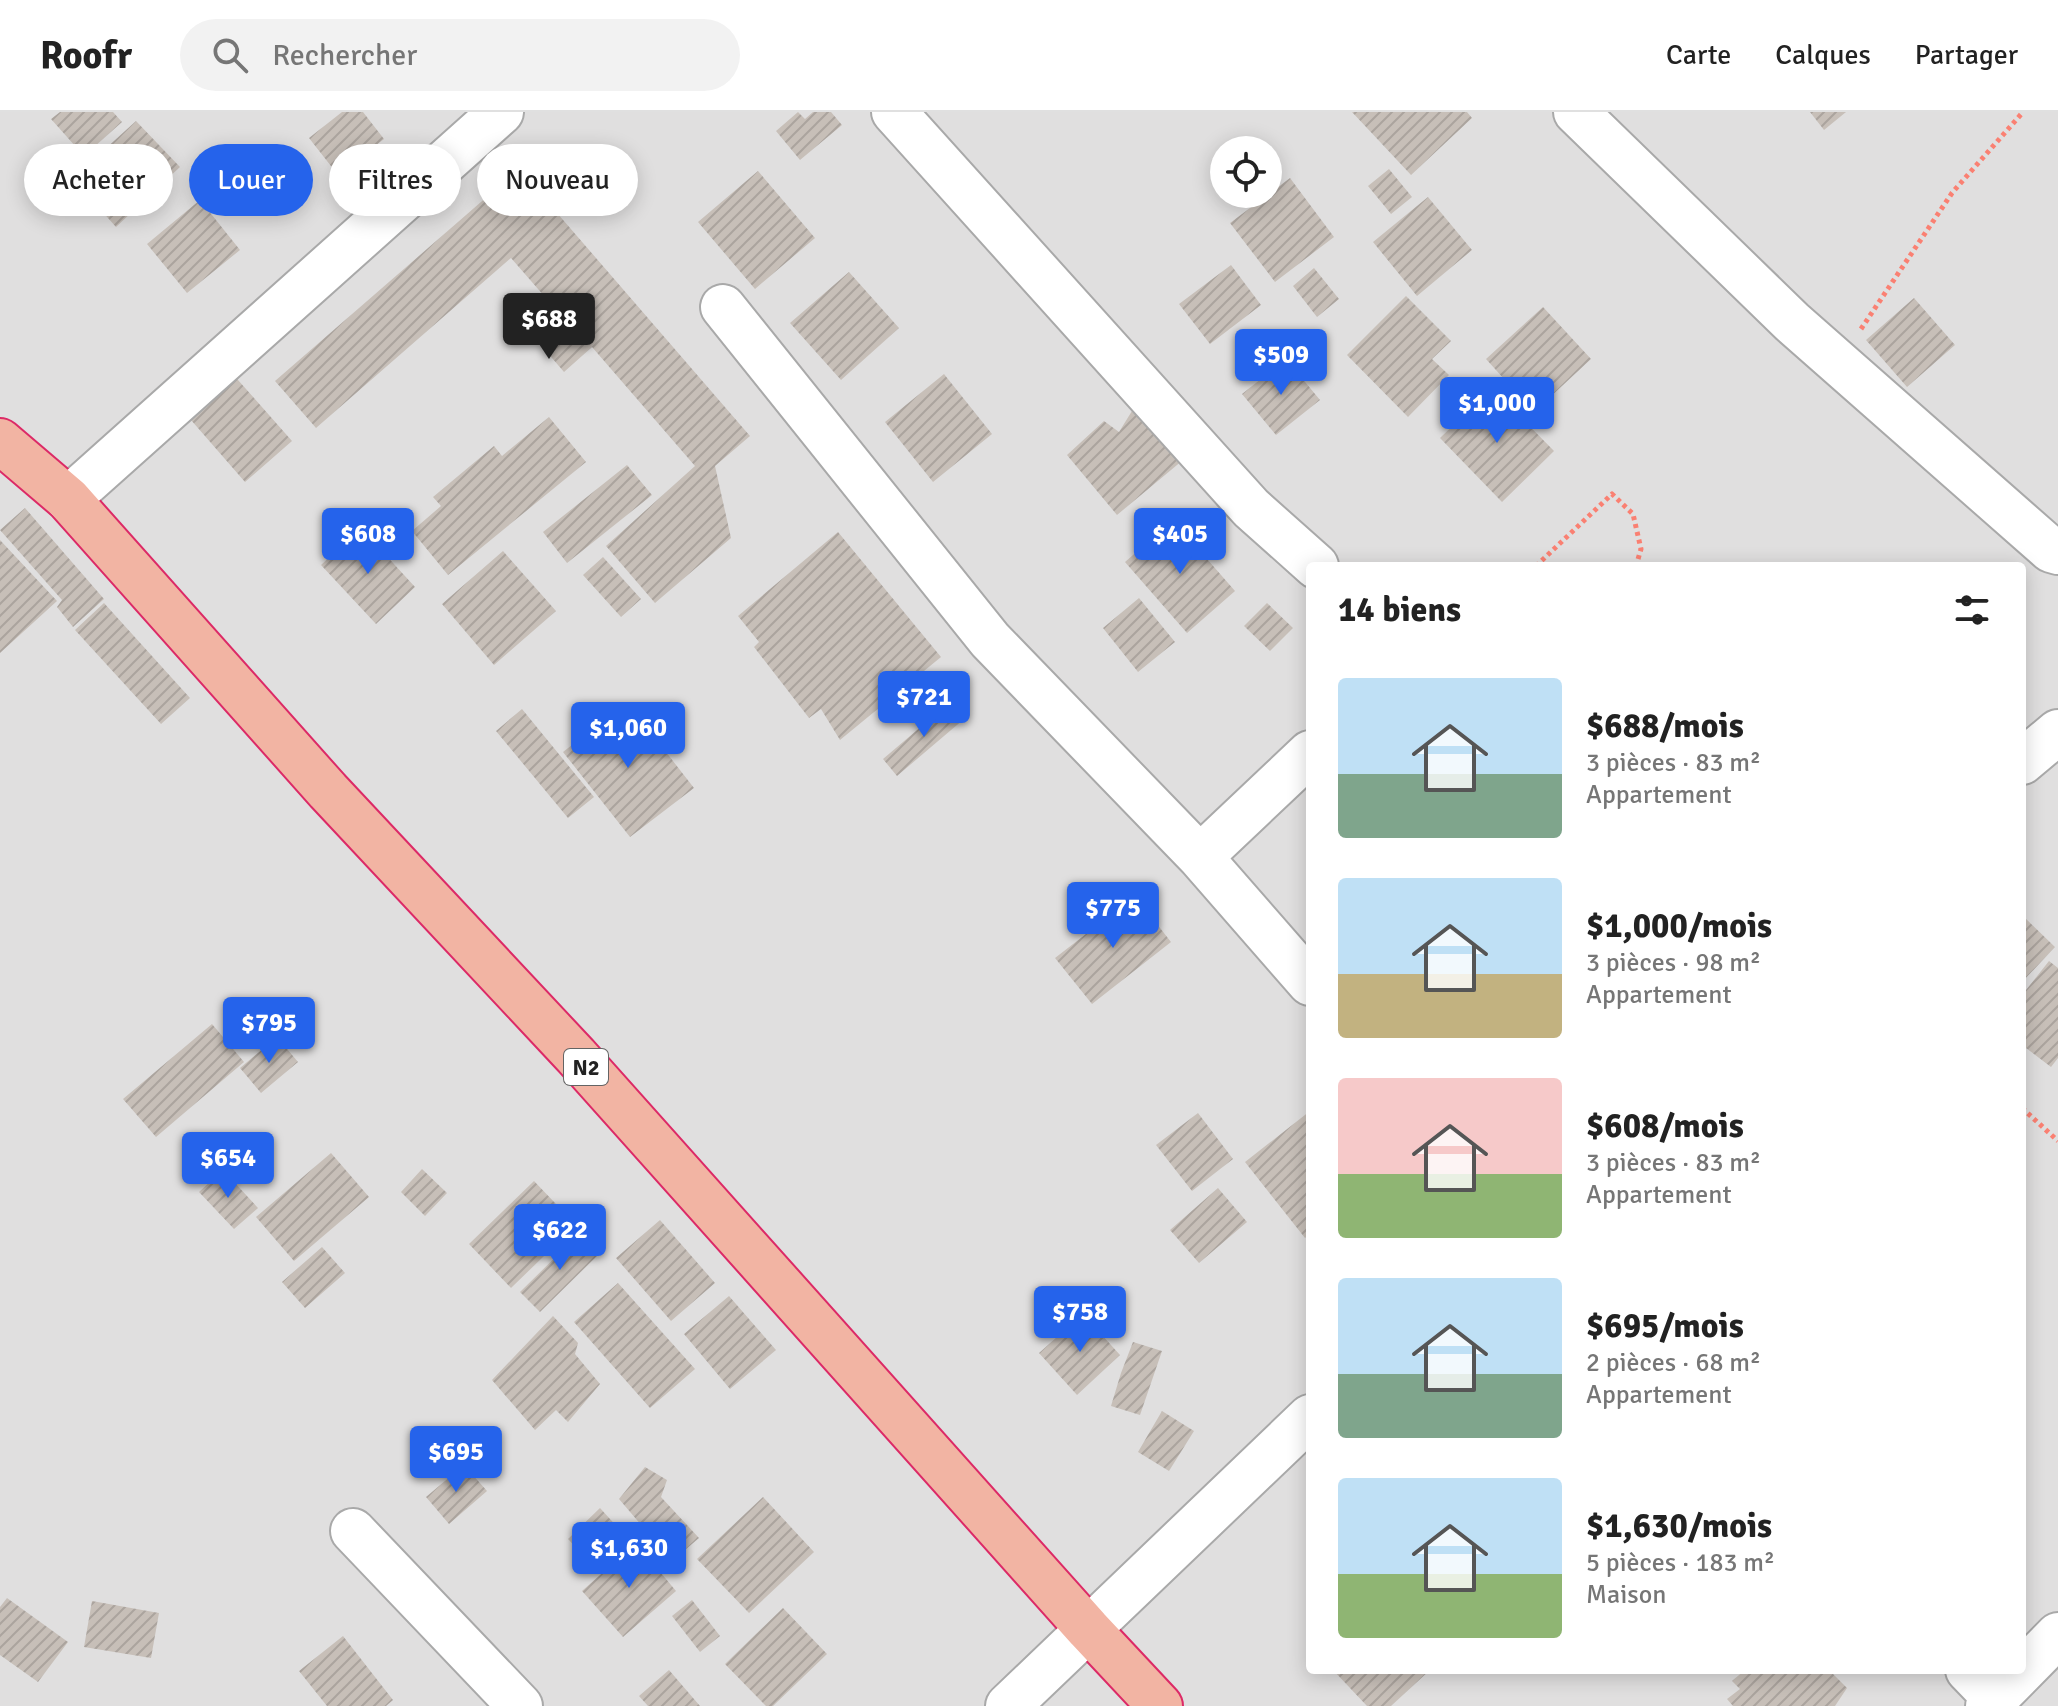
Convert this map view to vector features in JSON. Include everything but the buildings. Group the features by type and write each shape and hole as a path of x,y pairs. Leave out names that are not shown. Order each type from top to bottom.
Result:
{"highway":[{"name":"N2","path":"0,441 68,499 328,791 576,1056 1160,1706"}],"street":[{"path":"68,499 501,112"},
{"path":"894,112 1251,508 1312,562"},
{"path":"1576,112 1792,322 2051,550 2058,552"},
{"path":"723,307 990,640 1200,857 1306,978"},
{"path":"2026,724 2058,730"},
{"path":"2026,758 2058,730"},
{"path":"1200,857 1306,757"},
{"path":"1008,1706 1306,1421"},
{"path":"353,1531 520,1706"},
{"path":"2026,1660 2058,1635"},
{"path":"1984,1692 2007,1674"}],"path":[{"path":"1839,363 1952,193 2023,112"},
{"path":"1540,562 1612,494 1633,514 1641,549 1637,562"},
{"path":"2026,1112 2058,1141"}],"shaded area":[{"path":"0,112 2058,112 2058,1706 0,1706"}]}
